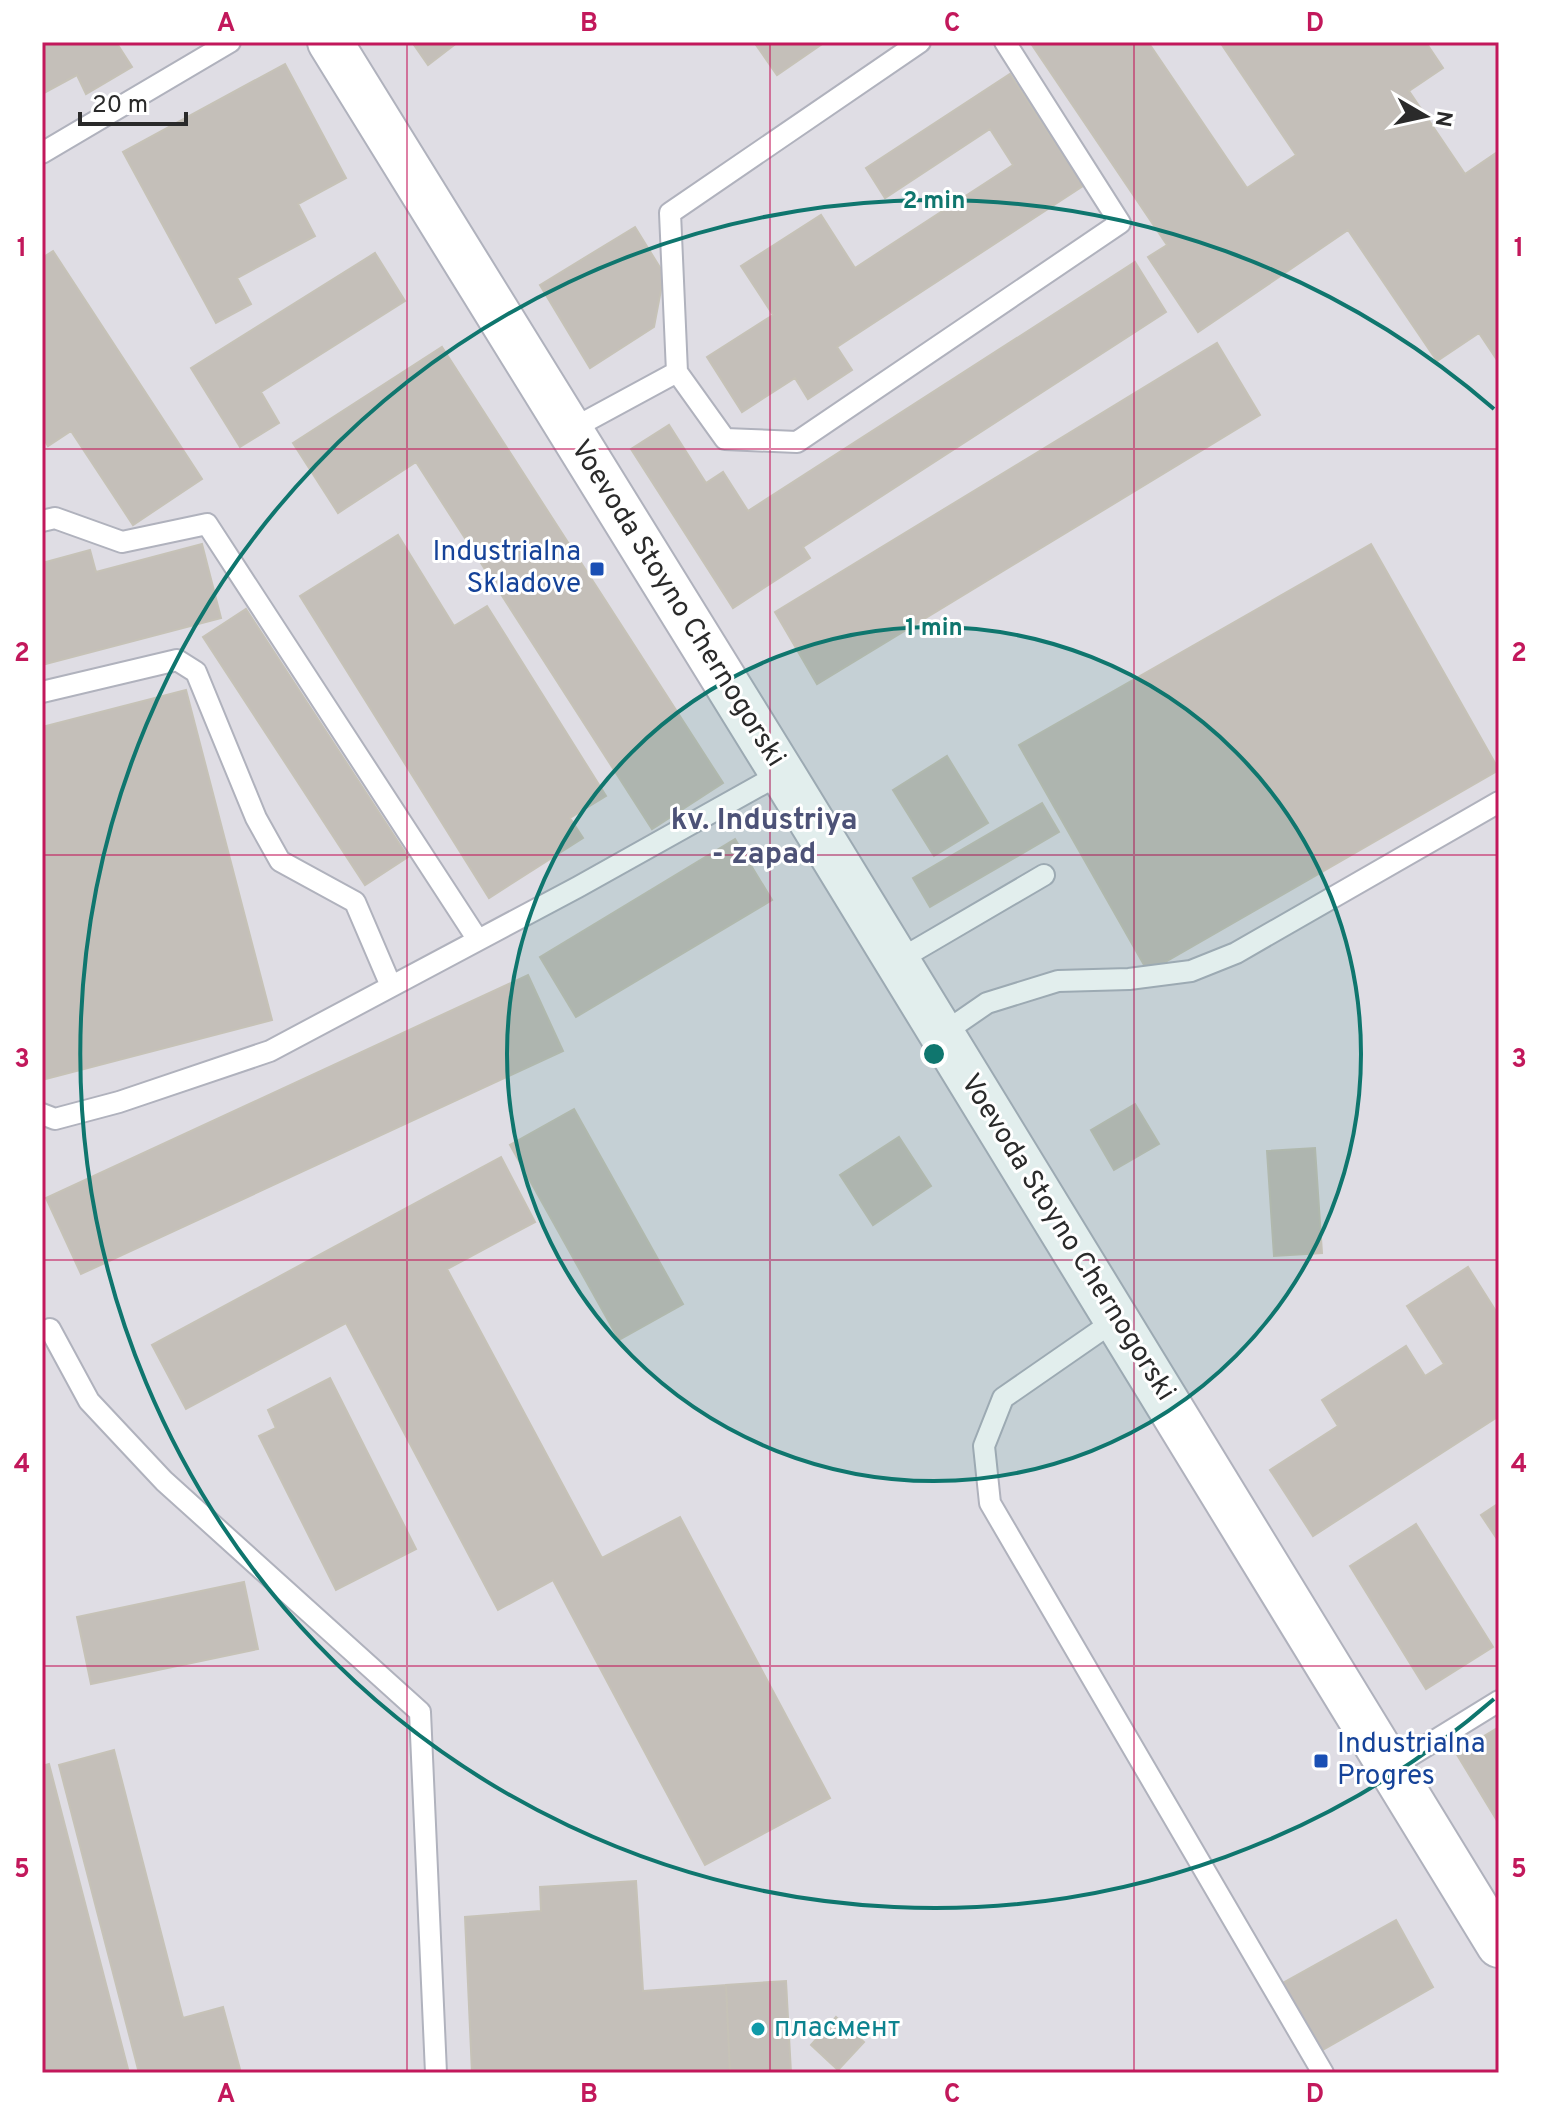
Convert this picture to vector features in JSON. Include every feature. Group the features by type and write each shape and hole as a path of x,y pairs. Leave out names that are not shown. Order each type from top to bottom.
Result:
{"street":[{"name":"Voevoda Stoyno Chernogorski","path":"330,42 782,773 1499,1945"}],"lane":[{"path":"42,153 230,42"},
{"path":"920,42 670,213 677,372 725,439 797,442 1120,223 1005,42"},
{"path":"570,430 677,372"},
{"path":"42,521 55,518 122,542 207,524 478,940"},
{"path":"42,692 177,660 196,672 256,818 280,861 355,902 391,986"},
{"path":"42,1114 55,1119 119,1102 270,1051 782,773"},
{"path":"942,1034 987,1003 1058,981 1129,979 1191,971 1236,953 1499,802"},
{"path":"897,961 1044,875"},
{"path":"1117,1319 1003,1398 984,1446 990,1503 1323,2073"},
{"path":"50,1329 89,1401 164,1481 420,1712 436,2073"},
{"path":"1392,1767 1499,1701"}],"shaded area":[{"path":"42,42 1499,42 1499,2073 42,2073"}],"building":[{"path":"42,42 116,42 132,67 86,94 77,75 42,94"},
{"path":"412,42 458,42 428,65"},
{"path":"754,42 825,42 777,75"},
{"path":"1030,42 1148,42 1247,188 1296,155 1220,42 1430,42 1427,44 1443,68 1409,91 1465,174 1499,151 1499,363 1479,333 1437,361 1348,230 1198,332 1148,257 1167,245"},
{"path":"285,64 346,178 298,204 315,236 237,278 251,304 216,323 123,152"},
{"path":"1010,74 1083,186 837,347 852,370 808,399 795,378 742,412 707,357 773,315 741,266 821,215 855,268 1013,165 990,129 885,198 866,168"},
{"path":"635,227 664,274 654,327 590,368 540,285"},
{"path":"53,251 202,479 133,525 71,431 48,446 42,436 42,258"},
{"path":"375,253 405,301 261,392 279,423 240,447 191,368"},
{"path":"1135,262 1166,312 803,547 810,558 733,608 631,449 669,425 706,483 723,472 748,511"},
{"path":"1217,343 1260,415 817,684 775,612"},
{"path":"442,347 723,783 652,829 416,462 338,513 293,443"},
{"path":"398,535 454,626 487,606 606,796 570,818 583,838 489,898 300,596"},
{"path":"202,544 221,618 42,665 42,563 90,550 96,572"},
{"path":"1371,544 1499,770 1148,972 1019,745"},
{"path":"246,609 408,857 365,885 203,637"},
{"path":"186,690 272,1020 42,1080 42,727"},
{"path":"947,756 988,823 934,856 893,790"},
{"path":"1042,803 1059,832 930,907 913,878"},
{"path":"735,839 772,900 576,1017 540,957"},
{"path":"528,975 563,1051 81,1274 46,1198"},
{"path":"1135,1104 1159,1144 1114,1170 1091,1130"},
{"path":"574,1109 683,1304 619,1340 510,1145"},
{"path":"899,1137 931,1186 873,1225 840,1175"},
{"path":"1315,1148 1322,1253 1274,1256 1267,1151"},
{"path":"501,1157 535,1222 447,1269 602,1558 680,1517 830,1798 705,1865 553,1580 498,1610 346,1323 186,1409 152,1345"},
{"path":"1468,1267 1499,1316 1499,1416 1313,1536 1270,1470 1338,1426 1322,1400 1406,1346 1425,1376 1444,1364 1407,1306"},
{"path":"330,1378 416,1549 336,1590 259,1436 276,1428 268,1410"},
{"path":"1499,1503 1499,1542 1481,1515"},
{"path":"1416,1524 1493,1647 1426,1689 1350,1566"},
{"path":"244,1582 258,1649 91,1684 77,1617"},
{"path":"1499,1727 1499,1824 1456,1753"},
{"path":"114,1750 183,2018 223,2007 241,2073 139,2073 59,1765"},
{"path":"49,1764 129,2073 42,2073 42,1766"},
{"path":"636,1881 643,1991 726,1985 730,2073 472,2073 465,1917 541,1911 540,1887"},
{"path":"1396,1920 1433,1987 1321,2051 1283,1983"},
{"name":"пласмент","path":"786,1981 791,2073 730,2073 726,1985"},
{"path":"836,2017 864,2042 838,2070 811,2045"}],"place":[{"name":"Industrialna Skladove","path":"597,569"},
{"name":"Industrialna Progres","path":"1321,1761"},
{"name":"пласмент","path":"758,2029"}],"district":[{"name":"kv. Industriya - zapad","path":"764,838"}]}
